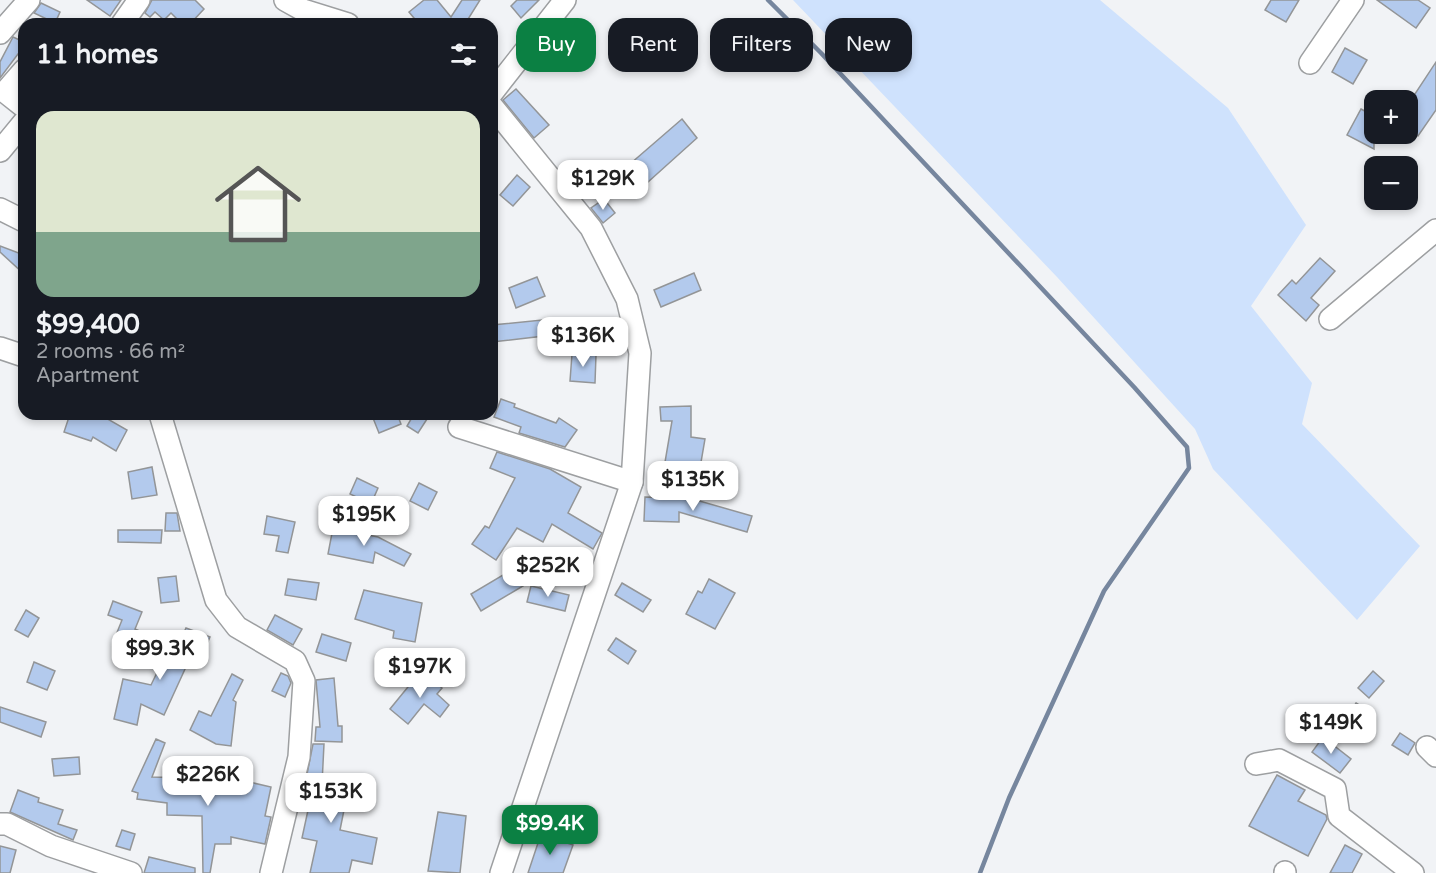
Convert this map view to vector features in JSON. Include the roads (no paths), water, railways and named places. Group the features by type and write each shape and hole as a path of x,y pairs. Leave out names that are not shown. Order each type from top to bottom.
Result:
{"street":[{"path":"0,33 29,0"},
{"path":"126,18 139,0"},
{"path":"285,0 303,10 329,18"},
{"path":"498,85 565,0"},
{"path":"1310,63 1353,0"},
{"path":"18,77 5,93 18,103"},
{"path":"498,113 591,228 627,299 640,353 632,482 501,873"},
{"path":"0,151 18,129"},
{"path":"0,209 18,218"},
{"path":"1330,319 1436,230"},
{"path":"0,348 18,354"},
{"path":"161,420 216,600 237,627 295,661 304,681 299,757 271,873"},
{"path":"459,427 632,482"},
{"path":"1256,764 1279,760 1335,789 1339,816 1413,873"},
{"path":"0,824 7,824 51,846 131,873"}],"waterway":[{"path":"768,0 821,53 1134,387 1187,447 1189,468 1104,591 1009,798 980,873"}]}
